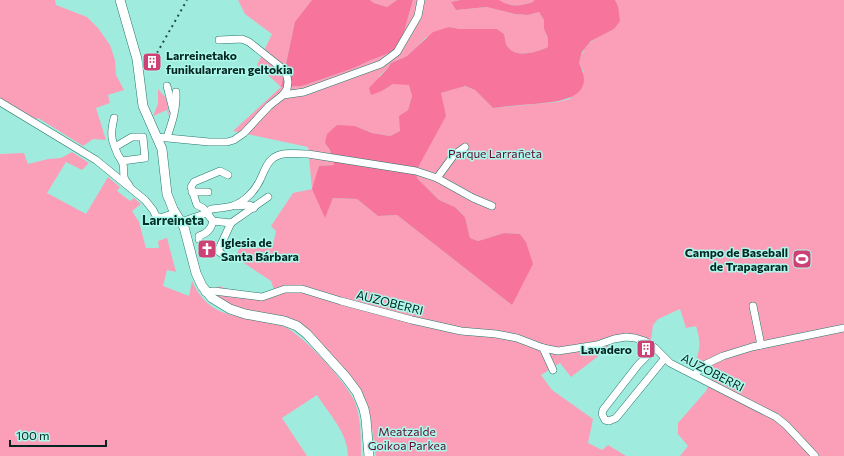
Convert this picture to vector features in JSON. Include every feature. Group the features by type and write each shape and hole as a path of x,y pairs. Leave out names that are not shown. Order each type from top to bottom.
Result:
{"street":[{"path":"120,0 137,59 143,106 162,149 166,188 171,204 186,234 196,273 205,292 217,302 230,309 245,314 291,323 307,334 345,376 357,392 365,414 369,455"},
{"path":"283,95 304,92 381,64 397,52 418,16 421,0"},
{"path":"157,137 209,142 227,142 234,140 244,133 283,95 288,82 287,76 283,69 249,42 242,39 219,40"},
{"path":"167,86 174,116"},
{"path":"167,137 174,116 176,92"},
{"path":"0,102 96,160 128,188 145,200 156,216 160,218 175,213"},
{"path":"114,118 111,130 115,147 122,161 122,174 129,185 128,188"},
{"path":"115,147 132,137 143,137 145,158 122,161"},
{"path":"437,178 454,155 465,147"},
{"path":"232,206 243,200 254,190 265,167 271,160 284,154 308,154 404,168 437,178 473,198 492,206"},
{"path":"199,239 199,236 209,231 212,227 213,221 203,208 197,205 191,187 194,182 212,172 220,171 228,176"},
{"path":"192,192 208,192"},
{"path":"222,254 218,251 231,223 268,197"},
{"path":"181,222 207,213 211,209 250,205 254,208"},
{"path":"213,221 231,223"},
{"name":"AUZOBERRI","path":"205,292 214,291 262,297 281,290 302,289 412,320 460,330 517,338 543,348 558,351 626,337 645,341 655,348 670,363 776,417 786,425 815,456"},
{"path":"752,306 760,345"},
{"path":"694,375 706,364 723,356 760,345 844,328"},
{"path":"543,348 553,370"},
{"path":"655,348 638,365 604,410 602,414 604,420 609,421 616,418 665,358"}],"green space":[{"path":"0,0 55,0 56,5 87,17 98,28 110,45 115,60 116,75 124,90 108,95 110,103 96,108 106,140 93,139 83,146 38,118 36,120 0,99"},
{"path":"238,0 312,0 295,23 281,87 257,65 272,34 245,14"},
{"path":"370,0 397,0 387,7 374,3"},
{"path":"413,0 460,0 451,2 456,10 488,7 515,14 528,15 539,12 544,20 544,29 548,38 548,47 538,51 526,53 514,52 506,44 504,34 497,29 460,29 449,27 425,38 407,56 391,63 379,76 382,91 393,84 409,84 412,96 408,110 400,116 400,131 390,136 372,133 355,126 325,143 330,150 334,165 319,166 317,177 325,217 333,198 357,199 378,216 397,215 512,305 526,242 520,234 504,233 478,241 470,238 465,217 455,207 439,200 417,178 416,171 441,93 464,86 475,90 493,108 557,102 570,99 584,72 579,63 584,50 601,35 614,29 618,6 615,0 844,0 844,456 680,456 688,446 678,434 678,423 706,391 715,370 708,360 692,367 699,352 699,337 696,326 686,328 680,309 658,319 653,325 651,341 640,337 628,336 605,338 609,348 571,377 560,363 541,375 552,390 593,419 588,443 602,450 608,445 626,456 376,456 371,420 363,394 358,386 301,324 284,317 238,308 214,294 219,286 233,291 253,294 274,290 271,281 235,257 244,240 257,248 273,245 276,231 271,226 293,193 312,189 308,147 233,131 281,87 302,86 354,68 371,60 407,21"},
{"path":"499,0 534,0 533,2 516,6"},
{"path":"158,89 166,98 170,119 167,110 153,116 158,104"},
{"path":"72,152 89,163 82,170 66,162 47,193 86,214 108,177 120,187 117,191 130,201 134,198 141,204 132,211 139,222 146,248 159,248 158,241 167,238 176,272 167,270 163,286 189,296 192,281 201,296 210,305 221,312 271,322 285,327 303,340 334,372 355,402 360,422 361,456 348,456 345,439 317,395 282,418 307,456 0,456 0,154 24,153 28,164 48,159 61,158"}],"shaded area":[{"path":"312,0 370,0 374,3 387,7 397,0 413,0 399,49 354,68 302,86 281,87 295,22"},
{"path":"460,0 499,0 516,6 533,2 534,0 615,0 618,6 620,21 614,29 591,41 582,52 579,63 584,75 583,84 579,91 564,100 493,108 475,90 465,86 441,93 446,116 416,171 417,178 439,200 455,207 465,217 470,238 478,241 504,233 520,234 526,242 533,264 512,305 397,215 378,216 357,199 333,198 325,218 312,189 319,166 334,165 330,150 325,143 327,134 337,125 355,126 372,133 390,136 400,131 399,116 408,110 412,96 409,85 393,84 382,91 371,95 369,88 391,63 407,56 433,32 449,27 460,29 497,29 504,34 506,44 514,52 526,53 538,51 548,47 548,38 544,29 544,20 539,12 528,15 515,14 487,7 456,10 451,2"}],"railway":[{"path":"157,53 187,0"}],"place":[{"name":"Larreinetako funikularraren geltokia","path":"152,62"},
{"name":"Iglesia de Santa Bárbara","path":"207,249"},
{"name":"Campo de Baseball de Trapagaran","path":"802,259"},
{"name":"Lavadero","path":"646,349"}],"district":[{"name":"Larreineta","path":"173,220"}],"park label":[{"name":"Parque Larrañeta","path":"495,153"},
{"name":"Meatzalde Goikoa Parkea","path":"407,438"}]}
